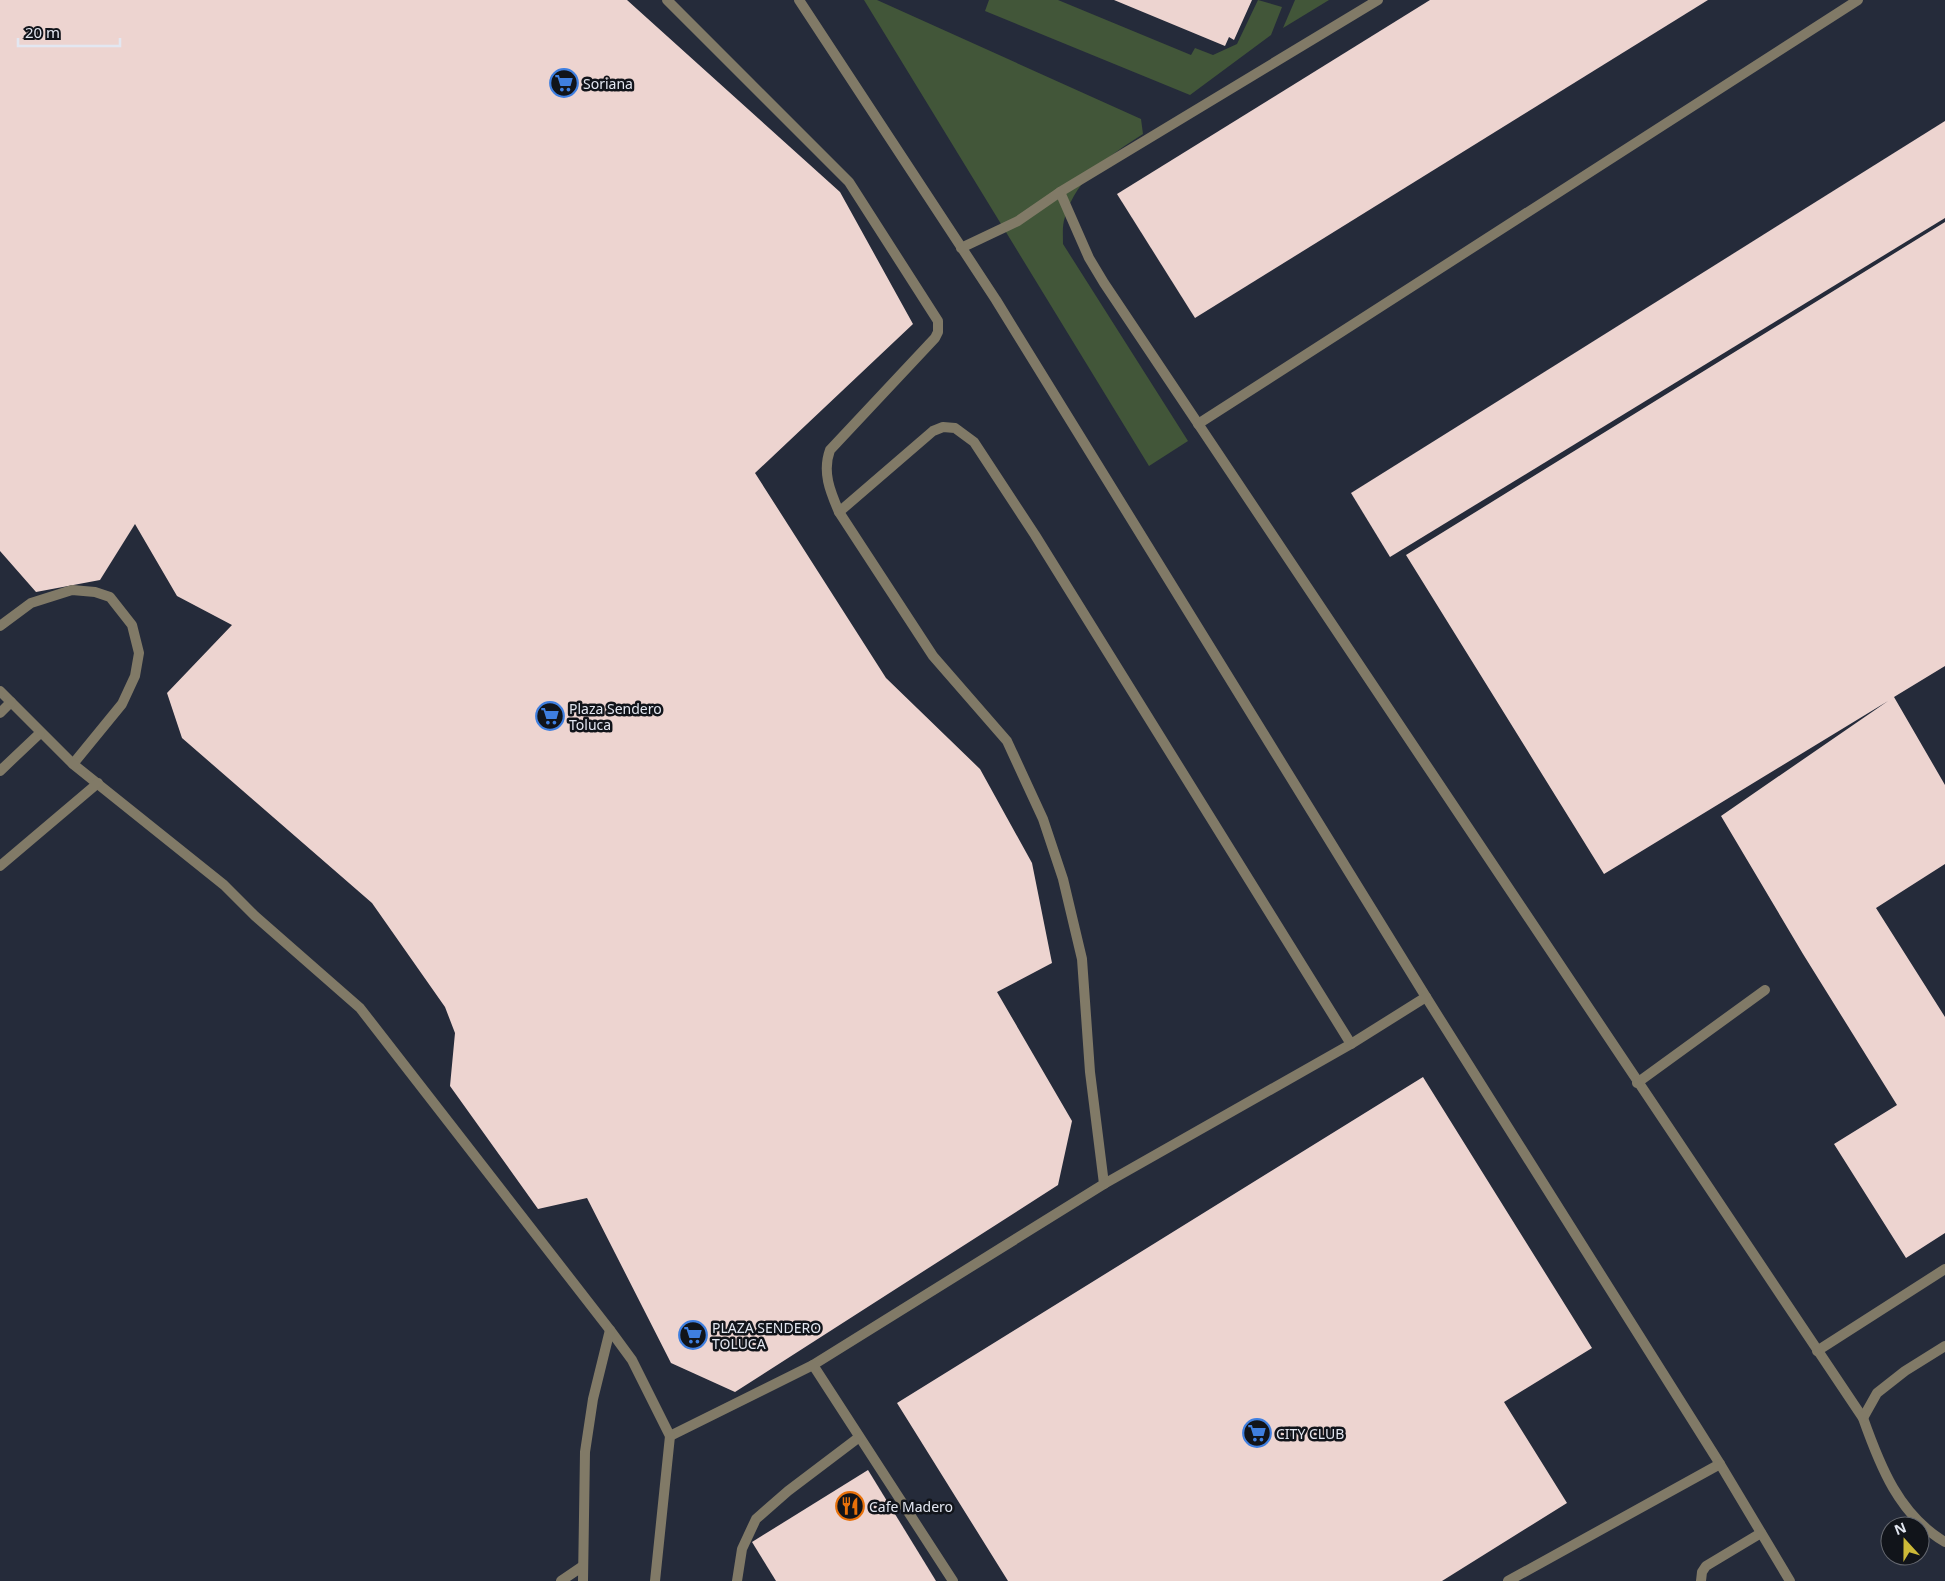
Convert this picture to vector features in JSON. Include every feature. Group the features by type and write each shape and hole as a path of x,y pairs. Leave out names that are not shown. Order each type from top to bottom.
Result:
{"lane":[{"path":"667,0 849,182 938,321 938,332 934,338 830,450 826,474 839,512 933,656 1007,741 1044,819 1063,879 1082,959 1090,1072 1104,1184"},
{"path":"799,0 996,300 1426,997 1720,1464 1790,1581"},
{"path":"961,248 1018,221 1060,192 1378,0"},
{"path":"1198,424 1858,0"},
{"path":"1060,192 1094,267 1637,1083 1863,1418 1876,1454 1902,1505 1933,1535 1945,1542"},
{"path":"839,512 932,431 943,427 955,428 974,442 1035,535 1351,1044"},
{"path":"0,626 30,603 72,590 95,592 110,597 132,625 139,653 134,676 122,704 73,764"},
{"path":"0,691 73,764 224,885 255,916 360,1008 610,1330 632,1360 670,1436 655,1581"},
{"path":"0,712 11,702"},
{"path":"0,771 40,733"},
{"path":"0,866 98,783"},
{"path":"1637,1083 1765,990"},
{"path":"670,1436 813,1365 1104,1184 1351,1044 1426,997"},
{"path":"1817,1351 1945,1269"},
{"path":"583,1581 585,1452 593,1399 610,1330"},
{"path":"1863,1418 1877,1393 1905,1371 1945,1346"},
{"path":"813,1365 858,1438 953,1581"},
{"path":"737,1581 742,1549 756,1519 788,1491 858,1438"},
{"path":"1508,1581 1720,1464"},
{"path":"1701,1581 1702,1572 1706,1566 1761,1533"},
{"path":"561,1581 583,1566"}],"green space":[{"path":"864,0 877,0 1141,119 1143,134 1096,168 1078,190 1070,203 1064,220 1063,244 1188,441 1149,466"},
{"path":"989,0 1058,0 1191,55 1195,48 1213,55 1237,44 1258,0 1282,7 1271,35 1190,95 985,11"},
{"path":"1295,0 1329,0 1283,28"}],"building":[{"name":"Plaza Sendero Toluca","path":"0,0 627,0 840,192 913,324 755,473 886,678 980,769 1032,863 1052,963 997,992 1072,1121 1058,1185 735,1392 671,1363 587,1198 538,1209 450,1086 455,1033 445,1007 372,903 182,738 167,693 232,625 177,596 135,524 100,580 36,592 0,551"},
{"path":"1114,0 1252,0 1234,40 1229,37 1225,46"},
{"path":"1430,0 1708,0 1195,318 1117,194"},
{"path":"1945,121 1945,218 1390,557 1351,493"},
{"path":"1945,222 1945,666 1894,697 1945,785 1945,864 1876,908 1945,1017 1945,1233 1906,1258 1834,1144 1897,1105 1803,954 1721,816 1888,701 1604,874 1406,555"},
{"path":"1423,1077 1592,1348 1504,1402 1567,1503 1442,1581 1008,1581 897,1403"},
{"name":"Cafe Madero","path":"868,1470 936,1581 776,1581 752,1542"}],"place":[{"name":"Soriana","path":"564,83"},
{"name":"Plaza Sendero Toluca","path":"550,716"},
{"name":"PLAZA SENDERO TOLUCA","path":"693,1335"},
{"name":"CITY CLUB","path":"1257,1433"},
{"name":"Cafe Madero","path":"850,1506"}]}
